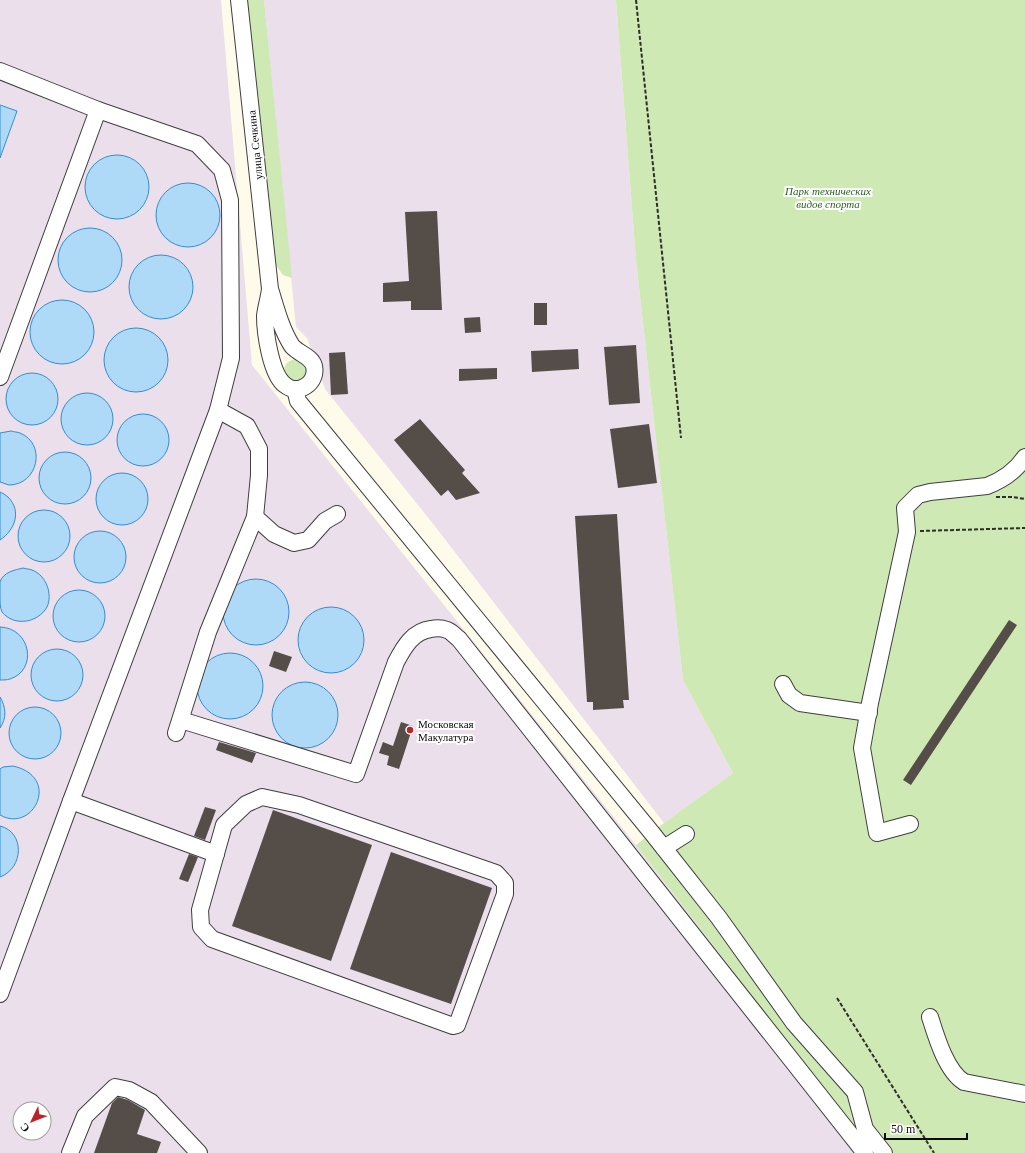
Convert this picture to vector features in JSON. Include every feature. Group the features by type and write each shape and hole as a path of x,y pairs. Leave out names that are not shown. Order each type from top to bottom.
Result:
{"street":[{"name":"улица Сечкина","path":"239,0 270,289 284,332 293,347 306,356 314,365 314,377 311,382 301,389 295,390 284,385 278,376 267,341 265,315 270,289"},
{"path":"0,71 98,110 197,144 222,170 230,200 231,358 218,410 0,994"},
{"path":"0,377 98,110"},
{"path":"295,390 298,401 664,848 719,918 794,1023 855,1092 865,1129 884,1153"},
{"path":"218,410 247,426 259,449 260,475 255,517 208,632 178,726 356,774 396,662 404,647 414,636 425,630 437,628 448,630 459,639 865,1153"},
{"path":"910,824 877,833 862,748 907,532 905,508 918,495 930,492 986,486 1007,476 1019,467 1025,457"},
{"path":"255,517 274,534 294,543 308,540 325,521 337,514"},
{"path":"783,684 789,695 800,703 869,713"},
{"path":"262,797 299,805 496,873 505,883 505,894 457,1025 452,1026 212,939 202,927 200,910 216,854 224,824 246,804 262,797"},
{"path":"71,801 216,854"},
{"path":"664,848 686,834"},
{"path":"930,1017 939,1045 949,1064 960,1080 1025,1094"},
{"path":"70,1153 85,1116 115,1088 129,1090 151,1102 199,1153"}],"path":[{"path":"636,0 681,438"},
{"path":"907,532 1025,528"},
{"path":"837,998 934,1153"}],"shaded area":[{"path":"0,0 221,0 252,365 636,845 873,1153 0,1153"},
{"path":"264,0 616,0 636,260 683,680 733,773 664,823 434,525 325,389 307,338 296,327"}],"green space":[{"path":"247,0 264,0 292,278 283,275 275,264"},
{"name":"Парк технических видов спорта","path":"616,0 1025,0 1025,1153 873,1153 636,845 733,773 683,680 636,260"},
{"path":"295,359 306,364 307,376 296,383 284,374 286,364"}],"water":[{"path":"0,105 17,111 0,158"},
{"path":"111,155 123,155 140,164 147,175 149,187 147,199 140,210 123,219 111,219 99,214 90,205 85,193 85,181 90,169 99,160"},
{"path":"182,183 194,183 211,192 218,203 220,215 218,227 211,238 194,247 182,247 170,242 161,233 156,221 156,209 161,197 170,188"},
{"path":"84,228 96,228 113,237 120,248 122,260 120,272 113,283 96,292 84,292 72,287 63,278 58,266 58,254 63,242 72,233"},
{"path":"155,255 167,255 184,264 191,275 193,287 191,299 184,310 167,319 155,319 143,314 134,305 129,293 129,281 134,269 143,260"},
{"path":"56,300 68,300 85,309 92,320 94,332 92,344 85,355 68,364 56,364 44,359 35,350 30,338 30,326 35,314 44,305"},
{"path":"130,328 142,328 159,337 166,348 168,360 166,372 159,383 142,392 130,392 118,387 109,378 104,366 104,354 109,342 118,333"},
{"path":"27,373 37,373 51,380 58,394 58,404 51,418 37,425 27,425 17,421 10,414 6,404 6,394 10,384 17,377"},
{"path":"82,393 92,393 106,400 113,414 113,424 106,438 92,445 82,445 72,441 65,434 61,424 61,414 65,404 72,397"},
{"path":"138,414 148,414 162,421 169,435 169,445 162,459 148,466 138,466 128,462 121,455 117,445 117,435 121,425 128,418"},
{"path":"11,431 20,433 28,438 34,446 36,463 27,478 19,483 9,485 0,482 0,433"},
{"path":"60,452 70,452 84,459 91,473 91,483 84,497 70,504 60,504 50,500 43,493 39,483 39,473 43,463 50,456"},
{"path":"117,473 127,473 141,480 148,494 148,504 141,518 127,525 117,525 107,521 100,514 96,504 96,494 100,484 107,477"},
{"path":"0,492 7,496 12,502 16,514 10,531 0,540"},
{"path":"39,510 49,510 63,517 70,531 70,541 63,555 49,562 39,562 29,558 22,551 18,541 18,531 22,521 29,514"},
{"path":"95,531 105,531 119,538 126,552 126,562 119,576 105,583 95,583 85,579 78,572 74,562 74,552 78,542 85,535"},
{"path":"23,568 37,572 41,576 49,591 49,602 47,607 38,617 32,620 19,621 7,617 2,612 0,603 0,582 6,574"},
{"path":"250,579 262,579 269,581 280,588 287,599 289,612 287,625 280,636 269,643 262,645 250,645 243,643 232,636 225,625 223,618 223,606 225,599 232,588 243,581"},
{"path":"74,590 84,590 98,597 105,611 105,621 98,635 84,642 74,642 64,638 57,631 53,621 53,611 57,601 64,594"},
{"path":"324,607 338,607 350,612 359,621 364,633 362,653 355,664 338,673 324,673 312,668 303,659 298,647 298,633 303,621 312,612"},
{"path":"0,627 10,629 19,634 27,650 25,667 19,674 6,680 0,680"},
{"path":"52,649 62,649 76,656 83,670 83,680 76,694 62,701 52,701 42,697 35,690 31,680 31,670 35,660 42,653"},
{"path":"224,653 236,653 243,655 254,662 261,673 263,686 261,699 254,710 243,717 236,719 224,719 217,717 206,710 199,699 197,692 197,680 199,673 206,662 217,655"},
{"path":"298,682 312,682 324,687 333,696 338,708 336,728 329,739 312,748 298,748 286,743 277,734 272,722 272,708 277,696 286,687"},
{"path":"0,697 4,705 5,716 0,728"},
{"path":"30,707 40,707 54,714 61,728 61,738 54,752 40,759 30,759 20,755 13,748 9,738 9,728 13,718 20,711"},
{"path":"13,766 28,772 36,781 39,791 37,802 32,811 23,817 12,819 0,815 0,769 3,767"},
{"path":"0,826 14,835 18,850 14,866 0,877"}],"building":[{"path":"437,211 442,310 411,310 411,301 383,302 383,283 409,281 405,212"},
{"path":"534,303 547,303 547,325 534,325"},
{"path":"480,317 481,332 465,333 464,318"},
{"path":"636,345 640,403 609,405 604,347"},
{"path":"578,349 579,369 532,372 531,351"},
{"path":"345,352 348,394 331,395 329,353"},
{"path":"497,368 497,379 459,381 459,369"},
{"path":"420,419 465,470 462,473 480,493 456,500 448,490 441,496 394,440"},
{"path":"649,424 657,483 618,488 610,429"},
{"path":"617,514 629,700 623,700 624,708 593,710 593,702 587,702 575,516"},
{"path":"1009,620 1017,625 911,785 903,780"},
{"path":"274,651 292,657 286,672 269,666"},
{"path":"401,722 413,726 399,769 387,765 389,756 379,753 383,742 393,746"},
{"path":"219,742 256,753 252,763 216,750"},
{"path":"205,807 216,810 205,840 194,836"},
{"path":"273,810 372,845 331,961 232,926"},
{"path":"391,852 492,888 451,1004 350,969"},
{"path":"189,854 198,857 188,882 179,879"},
{"path":"118,1097 128,1100 145,1110 137,1134 161,1142 157,1153 94,1153 112,1103"}],"place":[{"name":"Московская Макулатура","path":"410,730"}]}
